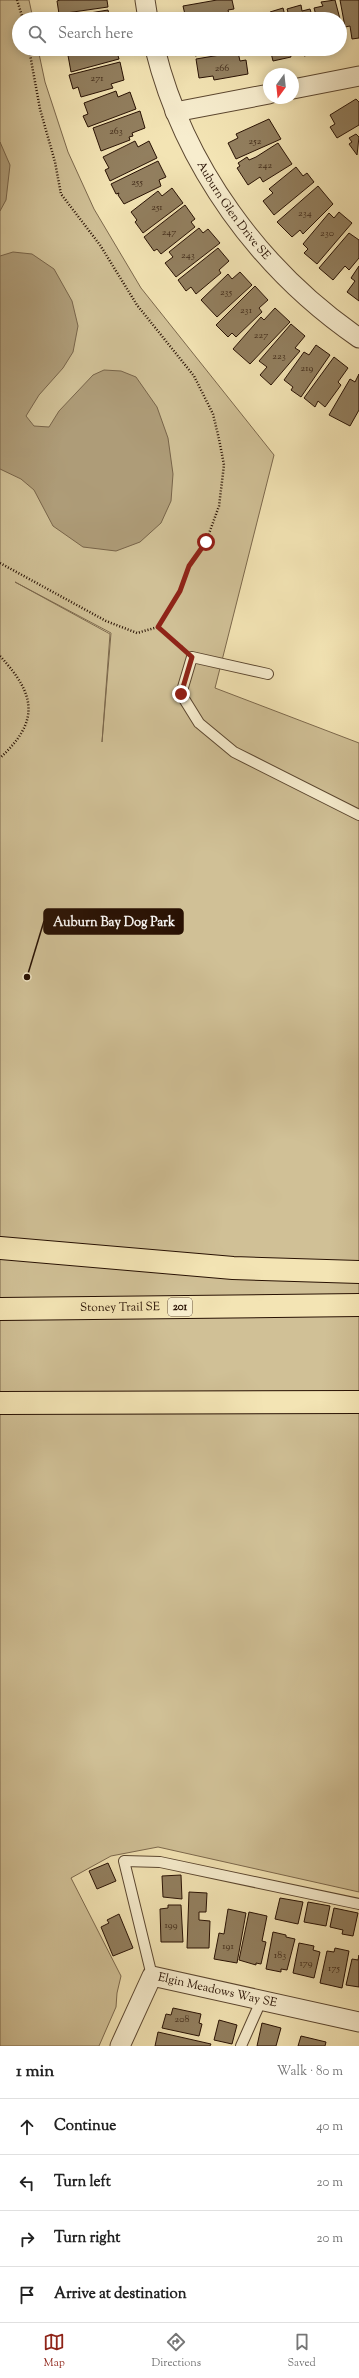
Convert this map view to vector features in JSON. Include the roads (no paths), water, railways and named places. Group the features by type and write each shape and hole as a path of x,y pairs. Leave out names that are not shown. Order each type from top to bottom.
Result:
{"highway":[{"path":"0,1248 233,1268 359,1272"},
{"name":"Stoney Trail SE","path":"0,1309 359,1305"},
{"path":"0,1403 359,1402"}],"street":[{"path":"145,0 147,12"},
{"name":"Auburn Glen Drive SE","path":"157,56 162,77 175,112 204,172 263,253 319,308 359,338"},
{"path":"299,88 359,76"},
{"path":"175,112 263,95"},
{"name":"Elgin Meadows Way SE","path":"120,2046 152,1976 359,2022"}],"lane":[{"path":"268,674 192,657 181,694 199,723 234,752 359,815"},
{"path":"152,1976 124,1861 160,1862 359,1904"},
{"path":"241,2046 261,2001"}],"place":[{"name":"Auburn Bay Dog Park","path":"27,977"}]}
